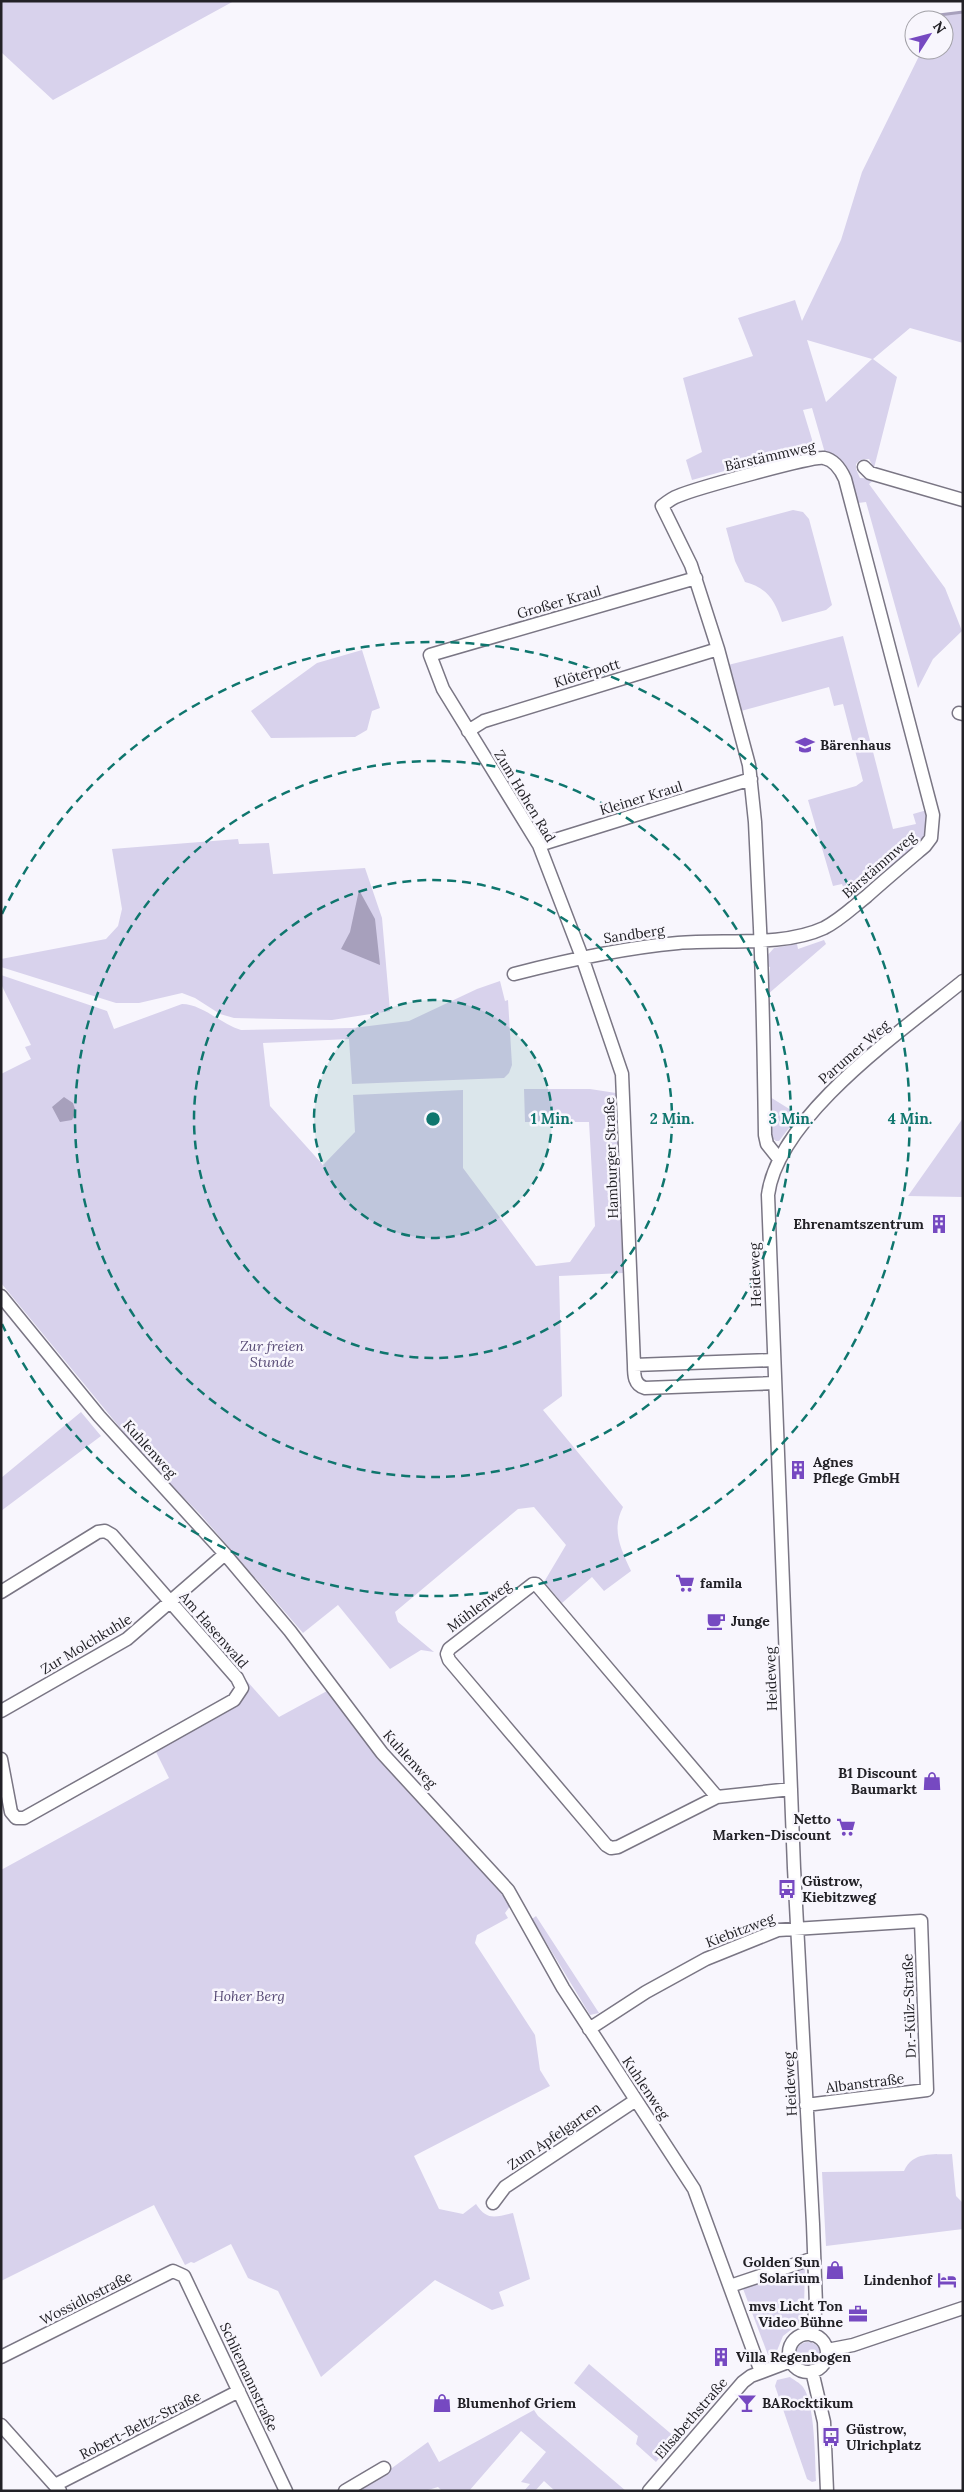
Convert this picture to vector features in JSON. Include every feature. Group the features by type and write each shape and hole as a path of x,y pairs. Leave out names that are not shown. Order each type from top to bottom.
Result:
{"street":[{"name":"Bärstämmweg","path":"824,458 840,468 845,479 933,815 931,838 924,846 839,919 808,934 780,940 760,939 755,822 751,780 718,649 685,548 662,506 680,495 824,458"},
{"path":"864,468 870,473 963,500"},
{"name":"Großer Kraul","path":"430,655 696,578"},
{"name":"Klöterpott","path":"468,730 484,721 718,649"},
{"name":"Zum Hohen Rad","path":"430,655 443,689 539,845 582,957"},
{"name":"Kleiner Kraul","path":"539,845 751,780"},
{"path":"760,939 765,1135 767,1144 779,1158"},
{"name":"Sandberg","path":"514,974 582,957 677,943 760,939"},
{"name":"Hamburger Straße","path":"582,957 622,1074 635,1380 639,1386 645,1388 774,1383"},
{"name":"Parumer Weg","path":"779,1158 798,1130 823,1099 963,981"},
{"name":"Heideweg","path":"779,1158 771,1175 768,1196 797,1928 816,2304 812,2335"},
{"name":"Kuhlenweg","path":"1,1296 99,1416 225,1554 290,1631 382,1753 508,1890 541,1951 589,2029 694,2189 761,2372"},
{"path":"634,1365 774,1360"},
{"name":"Am Hasenwald","path":"1,1592 98,1532 105,1531 112,1535 237,1678 242,1688 240,1694 234,1700 24,1818 16,1818 11,1812 1,1759"},
{"name":"Zur Molchkuhle","path":"1,1712 127,1639 225,1554"},
{"name":"Mühlenweg","path":"717,1797 536,1584 533,1584 449,1649 446,1654 449,1660 606,1845 611,1848 618,1847 717,1797 791,1789"},
{"name":"Kiebitzweg","path":"589,2029 646,1992 706,1959 778,1930 921,1921"},
{"name":"Dr.-Külz-Straße","path":"921,1921 927,2090"},
{"name":"Albanstraße","path":"806,2105 927,2090"},
{"name":"Zum Apfelgarten","path":"493,2203 505,2187 636,2100"},
{"path":"730,2286 814,2258"},
{"name":"Wossidlostraße","path":"1,2357 173,2271 184,2276"},
{"name":"Schliemannstraße","path":"184,2276 286,2491"},
{"path":"827,2350 853,2345 963,2308"},
{"path":"812,2335 822,2340 827,2350 825,2361 812,2371 802,2371 791,2361 790,2349 792,2344 801,2336 812,2335"},
{"name":"Elisabethstraße","path":"649,2491 735,2390 750,2376 791,2361"},
{"path":"812,2371 824,2422 827,2491"},
{"name":"Robert-Beltz-Straße","path":"57,2488 239,2391"},
{"path":"1,2424 57,2488"},
{"path":"345,2491 384,2468"}],"green space":[{"path":"1,1 234,1 53,100 1,52"},
{"path":"963,12 963,343 910,328 873,359 897,377 874,468 869,459 860,460 856,464 860,478 875,479 869,484 945,588 962,631 933,659 918,688 866,502 858,503 849,473 834,457 825,453 812,408 803,410 814,446 692,480 686,460 702,452 683,378 753,356 738,318 795,300 802,321 841,240 862,172 917,60 954,60 954,13","holes":["807,340 872,359 826,402"]},
{"path":"793,510 803,512 809,519 832,605 826,610 782,622 769,596 760,588 745,582 735,561 726,528"},
{"path":"843,636 893,829 916,824 913,814 927,810 928,821 923,838 913,851 891,870 885,868 847,898 842,884 833,886 808,800 856,786 863,781 843,704 834,706 829,687 741,711 728,665"},
{"path":"362,650 380,708 372,711 367,730 355,737 271,738 251,711 317,663"},
{"path":"238,839 239,844 269,843 273,874 365,868 382,918 390,1011 332,1020 234,1018 220,1014 195,998 182,993 139,1003 116,1003 1,967 1,959 106,939 118,926 122,909 112,849"},
{"path":"824,940 826,944 767,995 766,976 769,976 770,967 766,966 766,957 774,948 797,944 798,949"},
{"name":"Zur freien Stunde","path":"1,975 107,1011 114,1029 182,1004 197,1007 241,1030 353,1028 409,1021 477,989 500,981 505,1001 508,1000 512,1065 509,1073 504,1078 352,1084 349,1039 263,1043 270,1106 323,1165 355,1132 353,1095 463,1090 463,1168 536,1266 570,1262 595,1226 589,1122 525,1122 524,1089 590,1089 616,1093 623,1273 559,1276 562,1396 543,1410 623,1507 619,1515 618,1532 621,1547 631,1571 604,1591 592,1577 562,1603 544,1582 566,1545 534,1507 518,1509 395,1612 398,1622 434,1652 421,1650 390,1669 338,1605 303,1633 201,1515 149,1463 1,1283 1,1074 31,1059 25,1047 31,1045 1,984"},
{"path":"770,1097 799,1115 779,1141 771,1137"},
{"path":"963,1118 963,1197 908,1196"},
{"path":"81,1412 101,1436 1,1511 1,1478"},
{"name":"Hoher Berg","path":"246,1680 279,1717 327,1691 488,1874 511,1905 505,1913 508,1918 477,1935 475,1943 535,2035 540,2070 550,2086 414,2156 439,2209 463,2214 476,2204 484,2213 492,2216 513,2213 530,2279 499,2292 504,2306 492,2310 435,2280 321,2377 278,2291 248,2278 231,2244 194,2263 191,2262 185,2265 154,2205 1,2281 1,1870 169,1778 154,1748 242,1699 246,1690"},
{"path":"536,1916 599,2013 590,2015 532,1919"},
{"path":"952,2154 956,2196 963,2203 963,2229 826,2246 822,2172 904,2171 912,2160 918,2157"},
{"path":"805,2267 804,2308 801,2322 783,2336 776,2353 768,2355 742,2286"},
{"path":"808,2342 816,2346 820,2354 816,2362 808,2366 800,2362 796,2354 800,2346"},
{"path":"589,2364 676,2438 656,2462 636,2444 638,2436 574,2383"},
{"path":"790,2377 803,2387 810,2405 814,2432 816,2481 812,2482 807,2479 775,2386 777,2380"},
{"path":"534,2410 538,2416 626,2491 555,2491 544,2481 535,2491 524,2491 530,2484 521,2482 546,2452 521,2431 469,2491 442,2491 438,2487 425,2491 360,2491 428,2442 439,2462"}],"shaded area":[{"path":"359,890 375,919 380,965 341,949 350,932"},
{"path":"64,1097 73,1103 76,1112 72,1120 60,1122 52,1107"}],"waterway":[{"path":"954,13 963,12"}],"place":[{"name":"Bärenhaus","path":"805,745"},
{"name":"Ehrenamtszentrum","path":"939,1224"},
{"name":"Agnes Pflege GmbH","path":"798,1470"},
{"name":"famila","path":"685,1583"},
{"name":"Junge","path":"716,1621"},
{"name":"B1 Discount Baumarkt","path":"932,1781"},
{"name":"Netto Marken-Discount","path":"846,1827"},
{"name":"Güstrow, Kiebitzweg","path":"787,1889"},
{"name":"Golden Sun Solarium","path":"835,2270"},
{"name":"Lindenhof","path":"947,2280"},
{"name":"mvs Licht Ton Video Bühne","path":"858,2314"},
{"name":"Villa Regenbogen","path":"721,2357"},
{"name":"Blumenhof Griem","path":"442,2403"},
{"name":"BARocktikum","path":"747,2403"},
{"name":"Güstrow, Ulrichplatz","path":"831,2437"}]}
